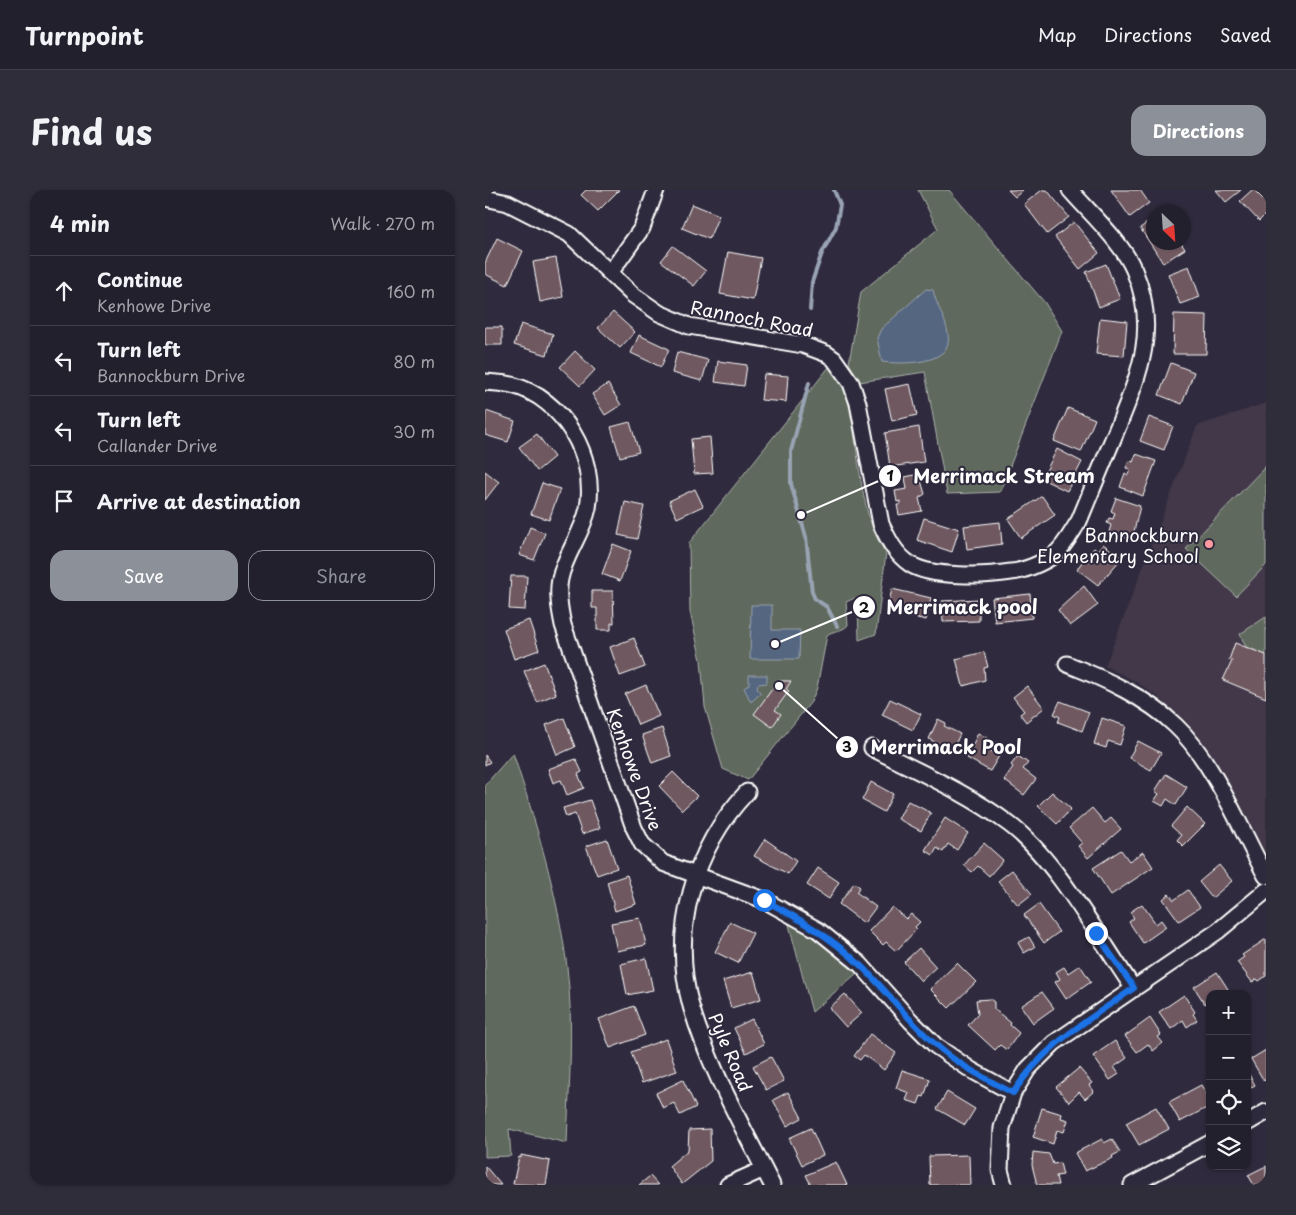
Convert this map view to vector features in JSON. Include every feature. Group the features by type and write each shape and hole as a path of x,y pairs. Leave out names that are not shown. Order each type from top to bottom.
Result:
{"street":[{"path":"610,273 642,228 656,190"},
{"name":"Rannoch Road","path":"485,198 508,203 569,234 633,295 673,320 689,326 803,345 827,354 834,359 851,383 858,403 881,524 891,546 910,564 941,574 1012,572 1031,567 1053,555 1075,528 1140,374 1144,355 1145,310 1134,269 1125,254 1070,190"},
{"name":"Kenhowe Drive","path":"485,382 511,384 546,402 566,424 579,446 586,463 589,493 583,524 559,580 559,604 563,625 634,828 642,844 663,863 764,900 818,930 859,964 936,1046 971,1070 1013,1093"},
{"path":"1067,664 1138,698 1177,727 1209,770 1266,876"},
{"path":"872,748 967,796 1010,825 1031,844 1057,875 1134,988"},
{"name":"Pyle Road","path":"747,792 722,822 695,875 691,887 685,939 685,971 691,1004 704,1046 772,1185"},
{"path":"1004,1185 1000,1170 1002,1128 1013,1093 1029,1069 1054,1043 1218,931 1266,891"},
{"path":"1251,1120 1266,1112"},
{"path":"1132,1185 1206,1145"},
{"path":"729,1185 764,1168"}],"shaded area":[{"name":"Bannockburn Elementary School","path":"1266,403 1266,856 1202,743 1158,697 1135,681 1105,666 1197,426"}],"green space":[{"path":"918,190 949,190 1045,303 1062,331 1000,492 947,494 925,372 859,382 849,363 861,292 938,229"},
{"path":"829,367 843,385 852,421 866,507 871,524 886,553 876,634 859,640 858,606 855,598 846,602 848,625 827,635 817,688 811,702 748,780 723,769 705,707 701,660 690,612 689,543"},
{"path":"1266,466 1266,565 1236,596 1186,549"},
{"path":"1266,617 1266,655 1246,647 1240,634"},
{"path":"513,753 538,832 552,886 567,967 571,1033 567,1143 509,1129 511,1156 485,1157 485,785"},
{"path":"788,921 822,944 857,973 812,1012"}],"water":[{"path":"926,289 933,290 947,328 948,344 943,352 924,361 882,362 877,338 881,329"},
{"path":"751,605 772,605 772,630 800,630 799,659 750,659"},
{"path":"749,675 767,675 767,683 758,684 757,689 761,693 751,702 744,688 749,684"}],"building":[{"path":"586,190 619,190 598,211 581,195"},
{"path":"1008,190 1023,190 1015,197"},
{"path":"1042,190 1047,190 1069,217 1047,234 1024,204"},
{"path":"1111,190 1140,190 1149,203 1130,217"},
{"path":"1216,190 1241,190 1226,202"},
{"path":"1252,190 1266,202 1266,214 1259,221 1240,201"},
{"path":"692,204 719,215 709,239 682,228"},
{"path":"1074,222 1099,253 1080,269 1055,237"},
{"path":"1146,224 1146,237 1140,228"},
{"path":"497,238 523,251 507,285 485,274 485,263"},
{"path":"673,246 706,271 694,286 661,261"},
{"path":"1154,250 1183,250 1163,263"},
{"path":"728,252 761,258 753,300 720,294"},
{"path":"556,258 563,297 540,302 533,262"},
{"path":"1106,264 1120,299 1099,307 1086,272"},
{"path":"1189,266 1200,297 1180,304 1168,274"},
{"path":"613,312 635,332 620,348 598,328"},
{"path":"1174,314 1207,315 1206,354 1173,354"},
{"path":"1100,318 1127,321 1124,356 1096,354"},
{"path":"521,324 553,334 547,355 514,345"},
{"path":"485,327 502,327 502,345 485,345"},
{"path":"639,335 669,349 661,367 631,353"},
{"path":"575,351 595,370 580,386 560,367"},
{"path":"677,352 708,360 702,381 672,373"},
{"path":"718,361 747,365 744,386 715,382"},
{"path":"1171,363 1194,372 1182,404 1159,395"},
{"path":"764,374 788,376 786,402 761,400"},
{"path":"608,384 621,405 605,415 592,394"},
{"path":"910,384 917,415 892,421 885,389"},
{"path":"1068,408 1095,419 1081,452 1054,441"},
{"path":"486,411 515,421 508,442 485,435"},
{"path":"1149,417 1173,426 1164,450 1140,441"},
{"path":"630,422 639,452 620,457 611,427"},
{"path":"919,427 924,462 890,467 885,433"},
{"path":"537,434 554,457 537,471 519,447"},
{"path":"710,437 713,473 694,474 691,439"},
{"path":"1057,449 1082,462 1067,491 1042,479"},
{"path":"1136,454 1156,461 1143,496 1120,487 1125,473 1128,475 1130,469 1126,468 1129,461 1133,462"},
{"path":"485,471 499,482 485,500"},
{"path":"919,474 925,494 919,498 922,511 899,515 897,505 900,505 900,501 897,502 895,491 907,489 905,477"},
{"path":"542,483 560,489 549,520 531,514"},
{"path":"695,489 703,506 677,518 669,501"},
{"path":"1042,496 1055,515 1021,538 1008,519"},
{"path":"1116,498 1140,506 1132,540 1109,532 1111,525 1107,523 1109,518 1113,519 1115,513 1111,511"},
{"path":"625,502 644,506 637,539 618,535"},
{"path":"924,518 959,529 952,552 917,540"},
{"path":"1000,522 1002,544 967,549 964,526"},
{"path":"530,527 545,533 534,560 519,555"},
{"path":"613,544 631,551 620,581 602,574"},
{"path":"1103,544 1122,558 1098,585 1077,569 1085,558 1090,562 1094,556 1090,553 1094,548 1098,551"},
{"path":"511,576 527,576 525,610 509,609"},
{"path":"1084,586 1098,605 1070,626 1058,610"},
{"path":"892,589 931,598 926,620 887,611"},
{"path":"592,591 613,591 614,623 611,623 611,630 597,630 597,608 592,608"},
{"path":"1030,594 1032,618 995,622 992,598"},
{"path":"979,599 979,621 943,622 942,601"},
{"path":"529,620 539,650 514,659 504,629"},
{"path":"634,638 645,667 620,676 610,647"},
{"path":"1235,643 1266,655 1266,698 1223,680 1232,661 1229,660"},
{"path":"984,652 988,667 984,668 985,680 963,686 956,659"},
{"path":"544,663 556,694 537,702 524,671"},
{"path":"778,681 791,681 786,689 789,691 775,710 781,714 772,727 754,714"},
{"path":"646,685 659,716 638,725 625,694"},
{"path":"1027,686 1044,708 1026,722 1020,714 1024,711 1013,697"},
{"path":"890,699 921,714 913,730 882,715"},
{"path":"1060,701 1089,712 1082,731 1058,722 1060,717 1054,714"},
{"path":"564,718 575,747 557,755 546,725"},
{"path":"1102,718 1126,726 1120,745 1108,741 1106,748 1094,744"},
{"path":"938,719 946,723 944,726 960,734 952,751 929,739"},
{"path":"662,728 671,756 652,763 642,735"},
{"path":"978,733 994,742 989,750 999,756 990,771 967,758"},
{"path":"1138,741 1161,753 1151,770 1129,758"},
{"path":"485,755 490,762 485,765"},
{"path":"1018,756 1028,763 1023,769 1036,779 1024,795 1004,780 1013,767 1011,765"},
{"path":"576,759 582,772 578,774 584,788 567,795 561,780 553,783 548,769"},
{"path":"673,772 697,796 682,810 659,786"},
{"path":"1166,774 1187,787 1176,805 1167,799 1163,806 1154,801 1159,794 1155,791"},
{"path":"871,782 893,794 884,812 862,800"},
{"path":"1052,792 1071,809 1057,824 1038,806"},
{"path":"590,800 600,828 582,834 575,814 566,817 563,808"},
{"path":"908,801 931,813 921,831 898,819"},
{"path":"1187,807 1205,824 1183,846 1177,840 1181,835 1171,826"},
{"path":"1092,808 1105,823 1111,818 1121,829 1088,858 1078,846 1082,843 1069,828"},
{"path":"945,818 968,833 957,850 948,844 943,852 937,848 933,855 925,850"},
{"path":"607,839 617,868 597,875 586,846"},
{"path":"765,839 796,861 788,874 754,856"},
{"path":"984,843 1003,860 989,876 978,866 972,872 964,865"},
{"path":"1121,850 1129,861 1143,852 1153,867 1111,895 1093,868"},
{"path":"1219,865 1232,881 1212,898 1199,882"},
{"path":"818,868 839,882 829,899 807,885"},
{"path":"1012,870 1032,894 1018,905 998,881"},
{"path":"627,875 636,904 615,911 607,882"},
{"path":"854,883 860,887 856,892 876,907 864,923 839,904"},
{"path":"1188,890 1200,907 1179,921 1163,899 1169,894 1174,900"},
{"path":"1039,904 1059,932 1044,943 1024,915"},
{"path":"1142,904 1156,924 1161,920 1166,927 1143,943 1129,922 1134,918 1130,912"},
{"path":"892,907 906,919 911,914 920,922 915,927 917,929 896,951 886,942 883,945 869,931"},
{"path":"640,918 646,945 617,951 611,923"},
{"path":"730,922 753,933 738,963 715,952"},
{"path":"1029,937 1035,947 1024,953 1018,943"},
{"path":"1266,939 1266,976 1259,981 1257,979 1252,982 1237,962 1244,957 1242,955"},
{"path":"919,948 936,967 921,981 904,962"},
{"path":"646,958 653,990 627,995 621,964"},
{"path":"957,963 976,982 949,1008 930,989"},
{"path":"1080,965 1091,982 1066,999 1055,982 1060,979 1056,972 1064,967 1068,973"},
{"path":"753,972 761,999 731,1008 723,981"},
{"path":"1217,972 1228,989 1206,990 1205,1004 1194,987"},
{"path":"1042,992 1054,1008 1033,1023 1021,1006"},
{"path":"845,994 862,1013 846,1027 829,1008"},
{"path":"1184,995 1195,1012 1193,1014 1197,1020 1187,1027 1183,1020 1171,1029 1159,1012"},
{"path":"990,999 994,1002 994,1009 1011,1023 1010,1025 1019,1033 1007,1050 1000,1045 995,1050 968,1025 978,1014 976,1000"},
{"path":"634,1006 645,1035 610,1048 599,1019"},
{"path":"1150,1018 1161,1035 1158,1037 1163,1043 1153,1051 1148,1044 1137,1052 1125,1036"},
{"path":"752,1019 764,1044 746,1053 734,1028"},
{"path":"870,1034 896,1053 884,1070 864,1055 860,1060 854,1056"},
{"path":"666,1039 677,1071 642,1083 631,1052"},
{"path":"1115,1041 1127,1058 1114,1067 1119,1074 1110,1080 1093,1056"},
{"path":"1266,1050 1266,1079 1264,1081 1251,1059"},
{"path":"771,1057 784,1081 766,1090 753,1066"},
{"path":"1079,1068 1092,1083 1089,1085 1094,1091 1085,1099 1079,1092 1069,1102 1056,1087"},
{"path":"902,1070 930,1079 924,1097 921,1096 918,1104 906,1100 909,1093 896,1088"},
{"path":"1251,1078 1255,1085 1251,1088"},
{"path":"683,1080 696,1107 680,1115 674,1103 663,1108 656,1093"},
{"path":"1201,1085 1206,1093 1206,1108 1180,1122 1169,1102"},
{"path":"788,1092 802,1118 787,1126 773,1100"},
{"path":"947,1092 975,1109 965,1125 937,1109"},
{"path":"1156,1107 1169,1129 1139,1145 1126,1123"},
{"path":"1042,1108 1062,1114 1061,1118 1068,1120 1064,1132 1057,1130 1053,1144 1033,1137"},
{"path":"811,1128 823,1155 802,1165 789,1138"},
{"path":"710,1129 711,1161 682,1184 669,1166 688,1150 689,1130"},
{"path":"1102,1139 1104,1143 1112,1139 1120,1152 1112,1156 1113,1158 1085,1171 1075,1153"},
{"path":"1033,1152 1049,1154 1053,1164 1060,1163 1063,1175 1056,1176 1058,1185 1037,1185 1032,1165"},
{"path":"521,1155 550,1161 546,1185 513,1184"},
{"path":"969,1155 970,1185 930,1185 929,1156"},
{"path":"836,1162 847,1185 811,1185 806,1175"},
{"path":"485,1166 501,1185 485,1185"},
{"path":"1266,1166 1266,1185 1254,1185 1248,1175"},
{"path":"650,1176 658,1185 639,1185"}],"waterway":[{"path":"810,310 812,282 822,253 836,227 840,205 834,190"},
{"path":"809,383 791,451 791,484 806,537 812,592 815,599 827,607 837,626"}],"place":[{"name":"Merrimack Stream","path":"801,515"},
{"name":"Bannockburn Elementary School","path":"1209,544"},
{"name":"Merrimack pool","path":"775,644"},
{"name":"Merrimack Pool","path":"779,686"}],"route":[{"path":"764,900 818,930 859,964 936,1046 971,1070 1013,1093 1029,1069 1054,1043 1134,988 1096,933"}]}
